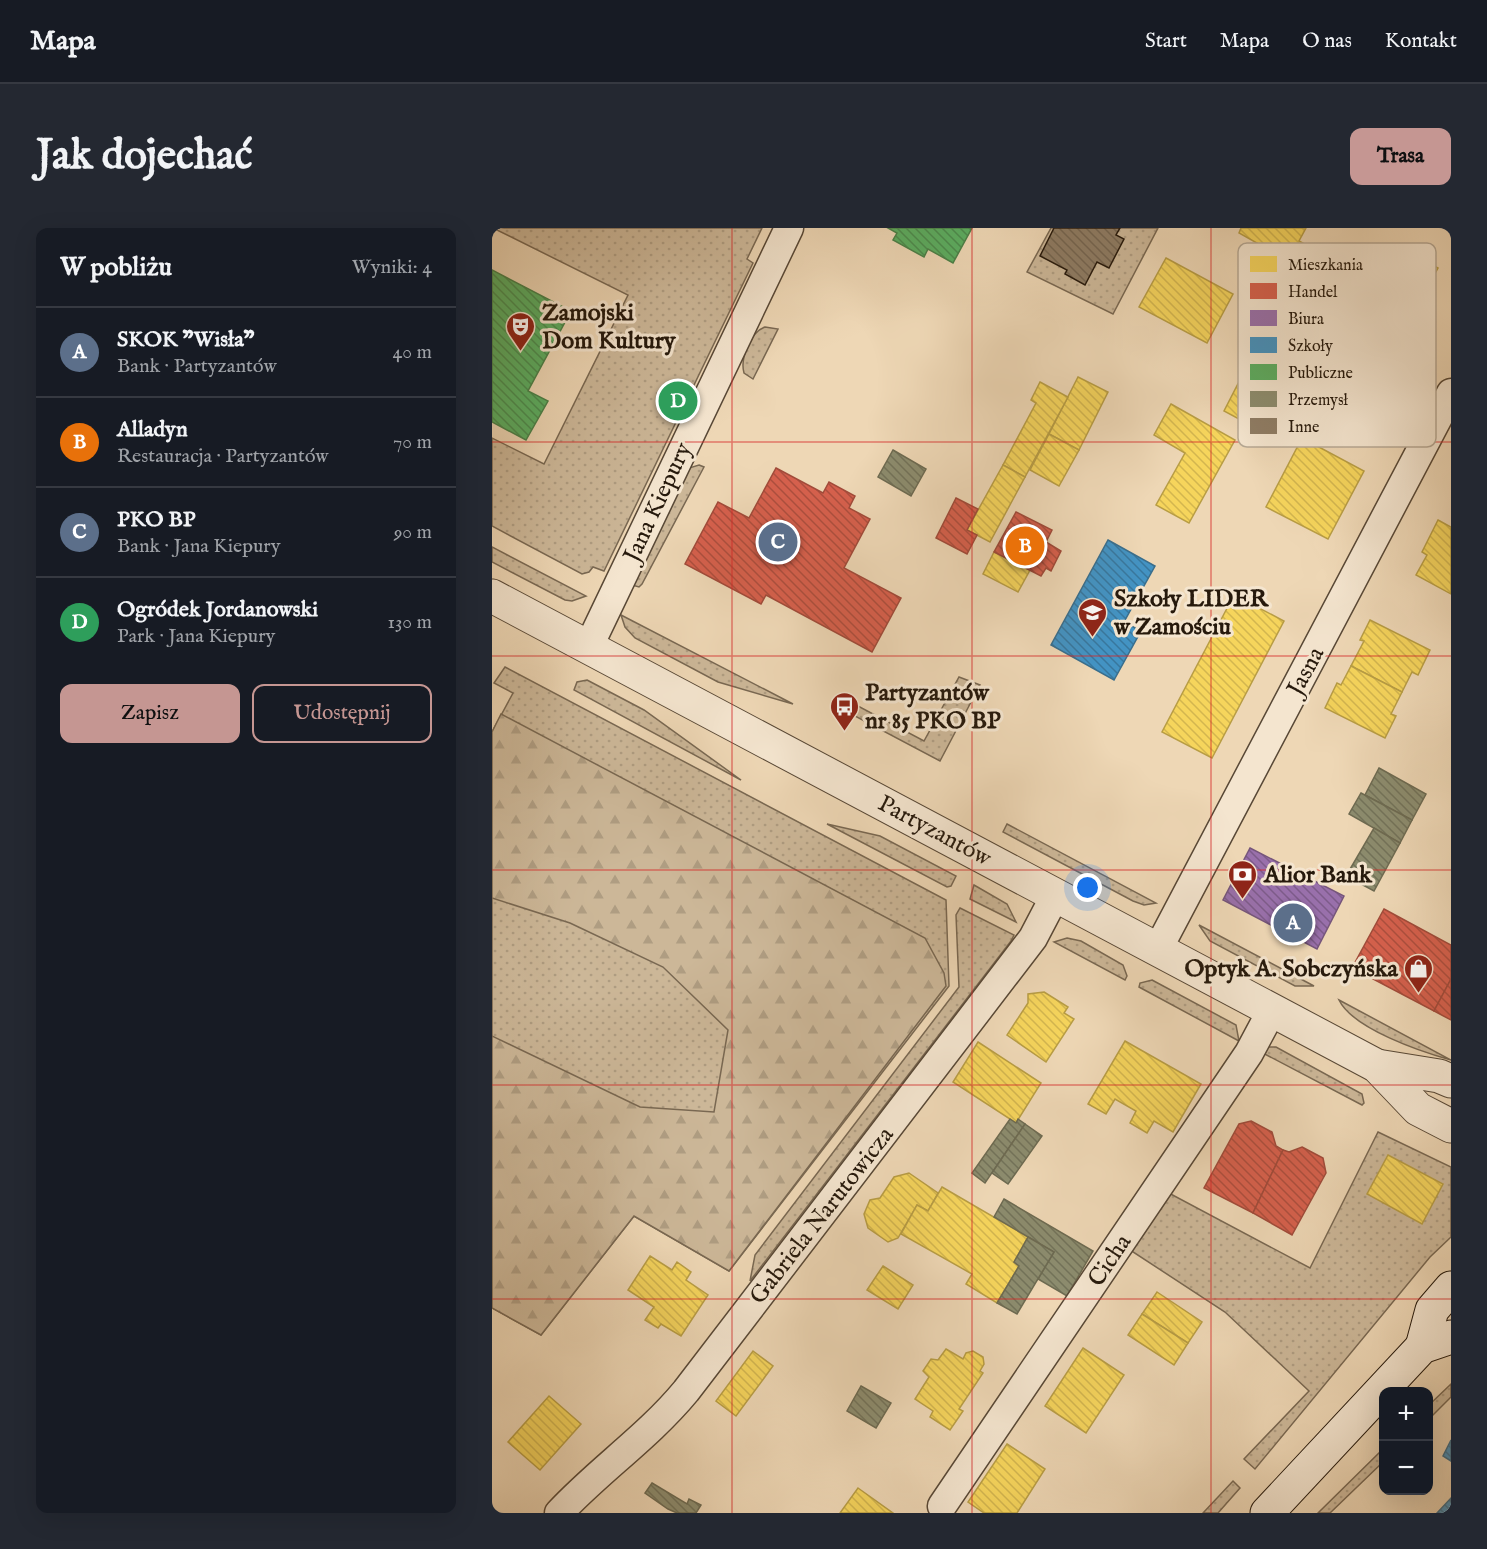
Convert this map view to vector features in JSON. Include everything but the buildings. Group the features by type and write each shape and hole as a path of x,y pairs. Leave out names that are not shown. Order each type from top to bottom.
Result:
{"street":[{"name":"Jana Kiepury","path":"589,646 789,228"},
{"name":"Jasna","path":"1436,421 1451,393"},
{"name":"Jasna","path":"1158,949 1423,447"},
{"name":"Partyzantów","path":"492,596 1377,1066 1418,1109 1451,1126"},
{"name":"Gabriela Narutowicza","path":"559,1513 599,1473 660,1421 686,1391 1033,938 1056,894"},
{"name":"Cicha","path":"942,1506 1249,1053 1272,1010"},
{"name":"Partyzantów","path":"1377,1066 1439,1076 1451,1081"},
{"path":"1267,1513 1437,1342 1432,1310 1451,1288"}],"green space":[{"path":"493,228 762,228 747,259 753,263 604,571 593,567 589,572 582,574 492,526 492,438 544,464 628,295"},
{"path":"1051,228 1158,228 1113,314 1027,272"},
{"path":"765,327 778,329 753,379 744,373 743,361 751,340"},
{"path":"699,465 704,467 642,584 639,587 632,585 689,468"},
{"path":"492,547 586,596 572,601 565,600 492,562"},
{"path":"621,615 793,704 718,682 635,638 625,627"},
{"path":"505,667 946,900 949,986 729,1271 634,1216 541,1335 492,1308 492,732 513,693 494,683"},
{"path":"959,677 980,685 940,761 853,715 858,706 924,741"},
{"path":"587,680 644,710 741,780 574,690 577,682"},
{"path":"501,714 925,938 944,973 946,986 729,1271 634,1216 541,1335 492,1308 492,1036 640,1107 714,1112 728,1030 663,967 570,923 492,898 492,732"},
{"path":"827,824 880,836 956,876 951,886 947,887"},
{"path":"1007,824 1156,903 1144,905 1133,901 1003,832"},
{"path":"974,885 1007,904 1016,922 970,899"},
{"path":"960,908 1014,935 1011,941 750,1281 755,1255 959,987 956,915"},
{"path":"1199,925 1314,986 1295,986 1210,941"},
{"path":"1067,938 1081,941 1123,965 1127,976 1125,980 1054,942"},
{"path":"1152,980 1236,1025 1239,1041 1139,987 1140,983"},
{"path":"1339,1000 1451,1060 1373,1030 1347,1011"},
{"path":"1267,1047 1276,1047 1362,1094 1364,1103 1362,1105 1259,1051"},
{"path":"1378,1132 1451,1167 1451,1237 1430,1257 1255,1469 1244,1459 1309,1391 1225,1312 1127,1248 1167,1192 1310,1268"},
{"path":"1451,1384 1451,1397 1433,1415 1433,1401"},
{"path":"1379,1453 1379,1466 1330,1513 1318,1513"},
{"path":"1233,1481 1240,1488 1218,1513 1203,1513"}],"place":[{"name":"Zamojski Dom Kultury","path":"521,352"},
{"name":"Ogródek Jordanowski","path":"678,401"},
{"name":"PKO BP","path":"778,542"},
{"name":"Alladyn","path":"1025,546"},
{"name":"Szkoły LIDER w Zamościu","path":"1093,638"},
{"name":"Partyzantów nr 85 PKO BP","path":"844,732"},
{"name":"Alior Bank","path":"1243,900"},
{"name":"SKOK \"Wisła\"","path":"1293,923"},
{"name":"Optyk A. Sobczyńska","path":"1419,994"}]}
